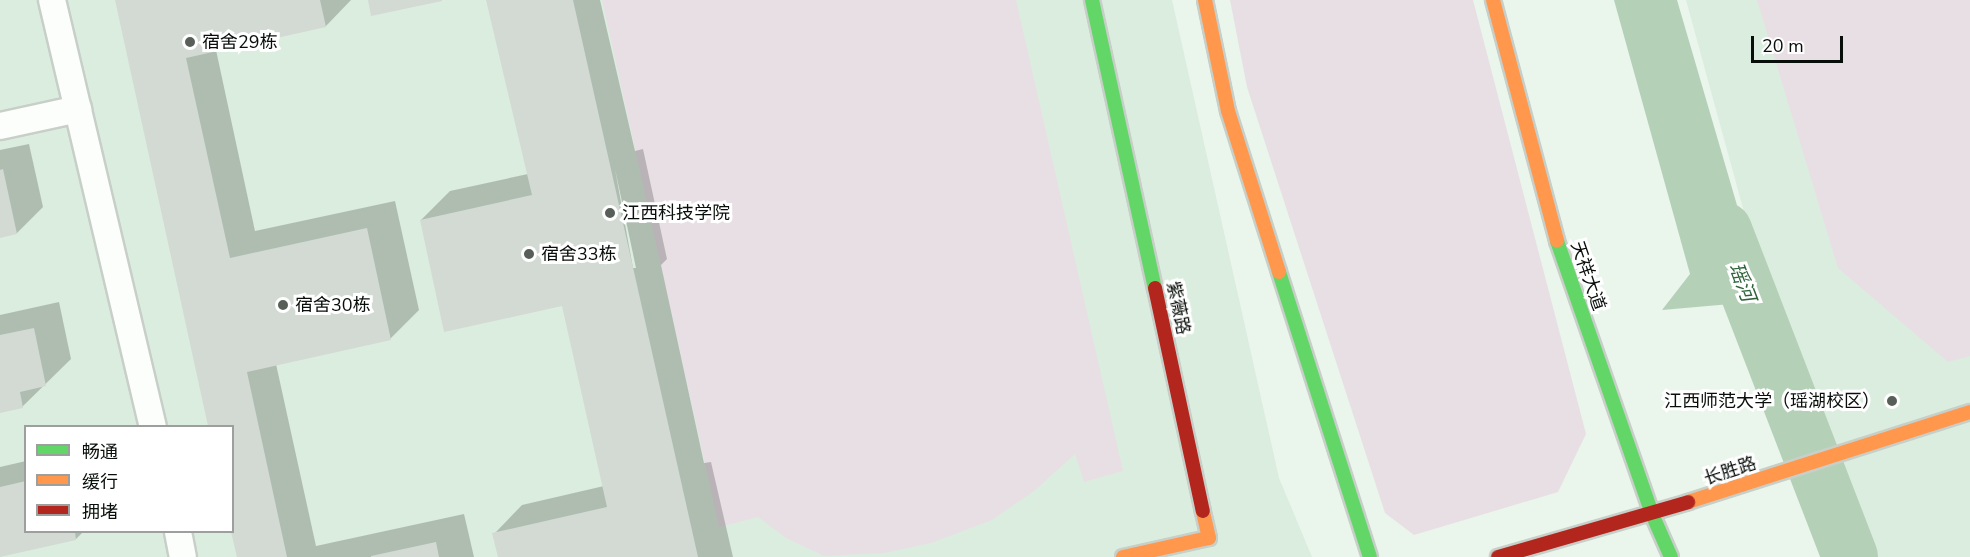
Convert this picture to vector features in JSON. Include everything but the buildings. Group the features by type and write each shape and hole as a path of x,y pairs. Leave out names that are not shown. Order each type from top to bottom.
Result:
{"main road":[{"name":"紫薇路","path":"1092,0 1209,538 1164,553 1123,557"},
{"path":"1205,0 1228,111 1370,557"},
{"name":"天祥大道","path":"1493,0 1545,207 1652,514 1671,557"},
{"name":"长胜路","path":"1498,557 1652,514 1970,412"}],"street":[{"path":"52,0 153,425"},
{"path":"0,126 78,109"},
{"path":"177,533 183,557"}],"shaded area":[{"name":"江西科技学院","path":"0,0 1172,0 1279,478 1312,557 0,557"},
{"path":"602,0 1016,0 1123,471 1084,482 1075,454 1034,491 992,520 931,543 884,553 824,556 786,538 758,517 719,527"},
{"path":"1230,0 1473,0 1586,434 1558,492 1414,535 1385,513 1247,87"},
{"name":"江西师范大学（瑶湖校区）","path":"1686,0 1970,0 1970,557 1876,557 1753,245"},
{"path":"1757,0 1970,0 1970,356 1948,362 1838,268"}],"water":[{"path":"1614,0 1677,0 1765,301 1662,310 1690,274"}],"waterway":[{"name":"瑶河","path":"1724,230 1850,557"}],"traffic: fast":[{"path":"1092,0 1155,288"},
{"path":"1557,241 1652,514 1671,557"},
{"path":"1279,272 1370,557"}],"traffic: slow":[{"path":"1205,0 1228,111 1279,272"},
{"path":"1493,0 1557,241"},
{"path":"1688,502 1970,412"},
{"path":"1123,557 1209,538 1203,511"}],"traffic: jam":[{"path":"1155,288 1203,511"},
{"path":"1498,557 1688,502"}],"place":[{"name":"宿舍29栋","path":"190,42"},
{"name":"江西科技学院","path":"610,213"},
{"name":"宿舍33栋","path":"529,254"},
{"name":"宿舍30栋","path":"283,305"},
{"name":"江西师范大学（瑶湖校区）","path":"1892,401"}]}
